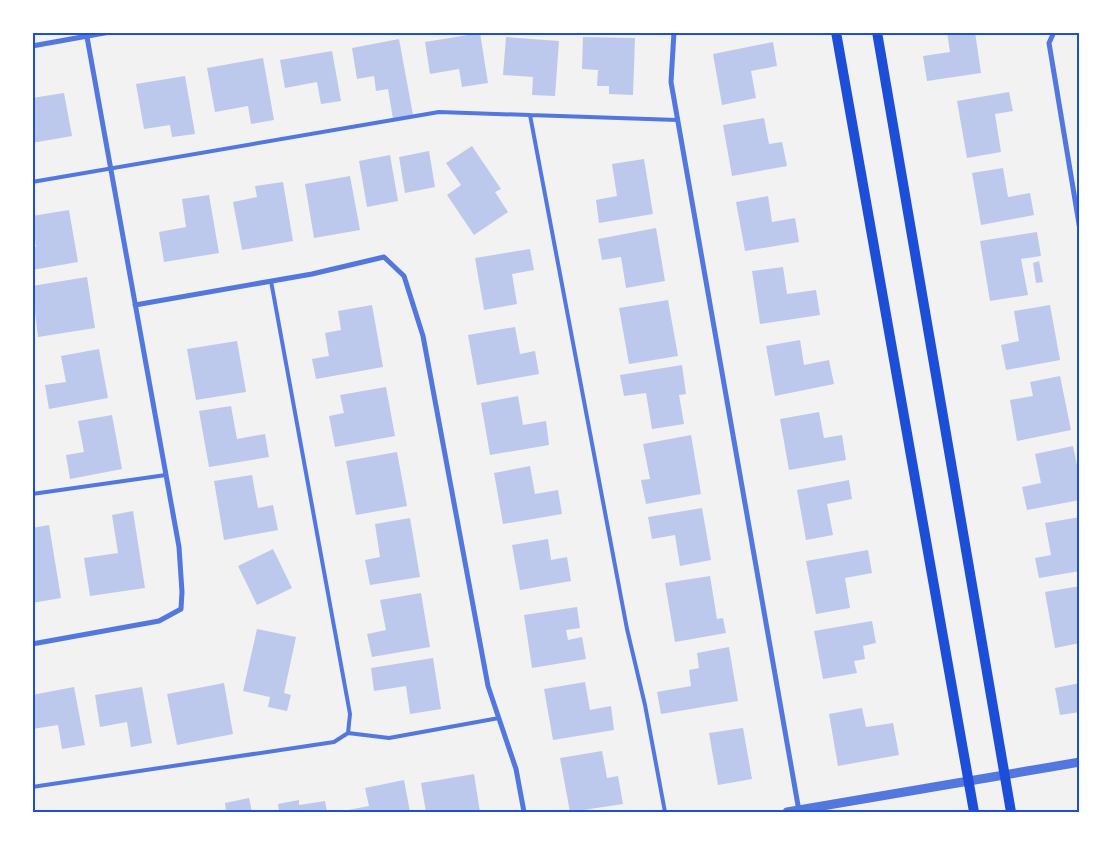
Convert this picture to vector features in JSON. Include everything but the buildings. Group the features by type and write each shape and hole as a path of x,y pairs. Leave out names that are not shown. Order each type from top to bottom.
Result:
{"main road":[{"path":"836,32 974,812"},
{"path":"877,32 1011,812"}],"street":[{"path":"32,46 110,32"},
{"path":"674,32 671,82 677,120 799,811"},
{"path":"1054,32 1049,43 1080,230"},
{"path":"32,644 159,621 181,609 182,592 179,547 87,37"},
{"path":"135,305 271,281 384,257 404,276 423,336 488,686 516,769 524,812"},
{"path":"787,812 1080,762"}],"lane":[{"path":"32,182 439,112 677,120"},
{"path":"530,115 626,629 645,705 665,812"},
{"path":"271,281 350,714 348,733"},
{"path":"32,494 166,474"},
{"path":"32,787 334,742 348,733 389,738 499,718"}]}
